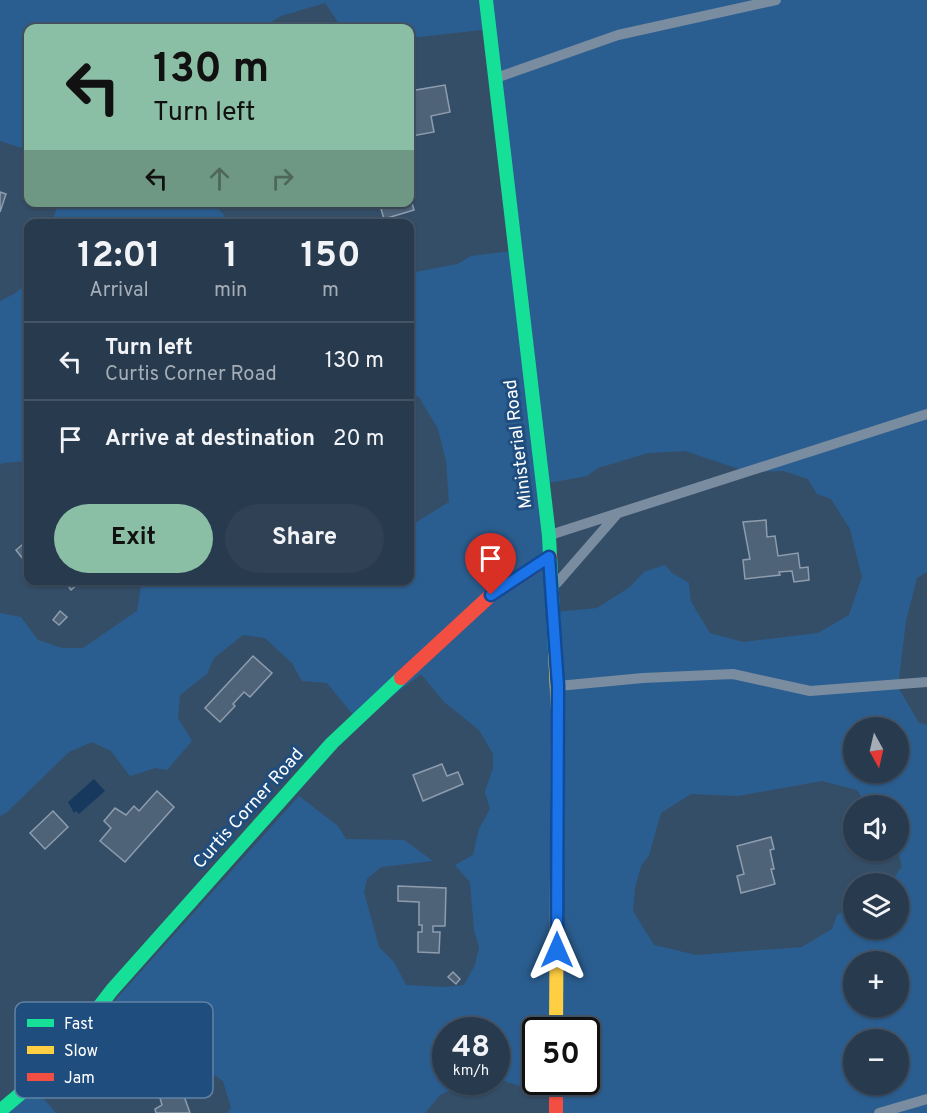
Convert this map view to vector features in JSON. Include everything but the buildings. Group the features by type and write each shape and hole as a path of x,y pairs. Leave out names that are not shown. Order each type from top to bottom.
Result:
{"main road":[{"name":"Ministerial Road","path":"486,0 549,536 558,686 556,1017"},
{"name":"Curtis Corner Road","path":"103,1002 332,743 491,595 549,557"},
{"path":"556,1095 556,1113"},
{"name":"Curtis Corner Road","path":"0,1111 15,1098"}],"lane":[{"path":"495,78 618,35 776,0"},
{"path":"549,536 927,414"},
{"path":"552,589 618,513"},
{"path":"558,686 643,678 733,674 810,691 927,682"},
{"path":"879,1113 927,1100"}],"shaded area":[{"path":"0,0 927,0 927,572 917,578 906,621 898,687 919,723 927,725 927,1113 556,1113 555,1095 600,1095 600,1017 522,1017 522,1086 510,1083 510,1017 432,1017 432,1095 440,1095 425,1113 227,1113 231,1108 223,1081 213,1074 213,1002 114,1002 299,796 338,826 346,839 404,840 433,861 381,867 367,879 364,892 379,947 394,962 406,985 446,987 464,985 475,965 479,947 474,930 470,882 455,865 473,855 479,829 490,809 485,792 493,768 493,754 479,730 444,702 421,674 359,722 327,683 302,681 292,663 265,638 243,635 214,658 207,674 180,695 178,718 192,741 167,770 155,768 130,776 111,751 92,742 69,752 6,813 0,816 0,613 21,617 38,640 62,648 83,648 137,611 141,585 414,585 414,524 449,502 446,461 438,429 419,397 414,395 414,272 458,264 471,256 512,251 490,29 414,38 414,24 339,24 325,3 281,16 268,24 24,24 24,149 0,141","holes":["685,451 748,472 783,471 808,479 817,494 831,499 850,529 862,577 849,615 818,633 743,642 710,633 691,602 689,583 672,573 665,565 644,572 630,587 597,608 555,612 543,484 587,476 598,468 648,453","822,781 857,790 860,795 909,795 909,861 901,861 902,866 897,873 909,873 909,939 843,939 843,911 837,915 832,929 802,947 696,955 654,945 633,911 635,888 641,866 649,855 661,813 691,794 738,796"]},
{"path":"57,207 217,207 227,219 53,219"},
{"path":"24,286 24,461 0,465 0,301"},
{"path":"94,779 105,791 79,814 76,811 74,813 68,802"},
{"path":"21,1098 43,1098 56,1113 2,1113"}],"traffic: fast":[{"path":"486,0 549,536 555,652"},
{"path":"103,1002 332,743 401,678"},
{"path":"0,1111 15,1098"}],"traffic: slow":[{"path":"555,652 558,712 556,1017"}],"traffic: jam":[{"path":"401,678 491,595 550,557"},
{"path":"556,1095 556,1113"}],"route":[{"path":"491,595 549,557 558,686 557,950"}]}
